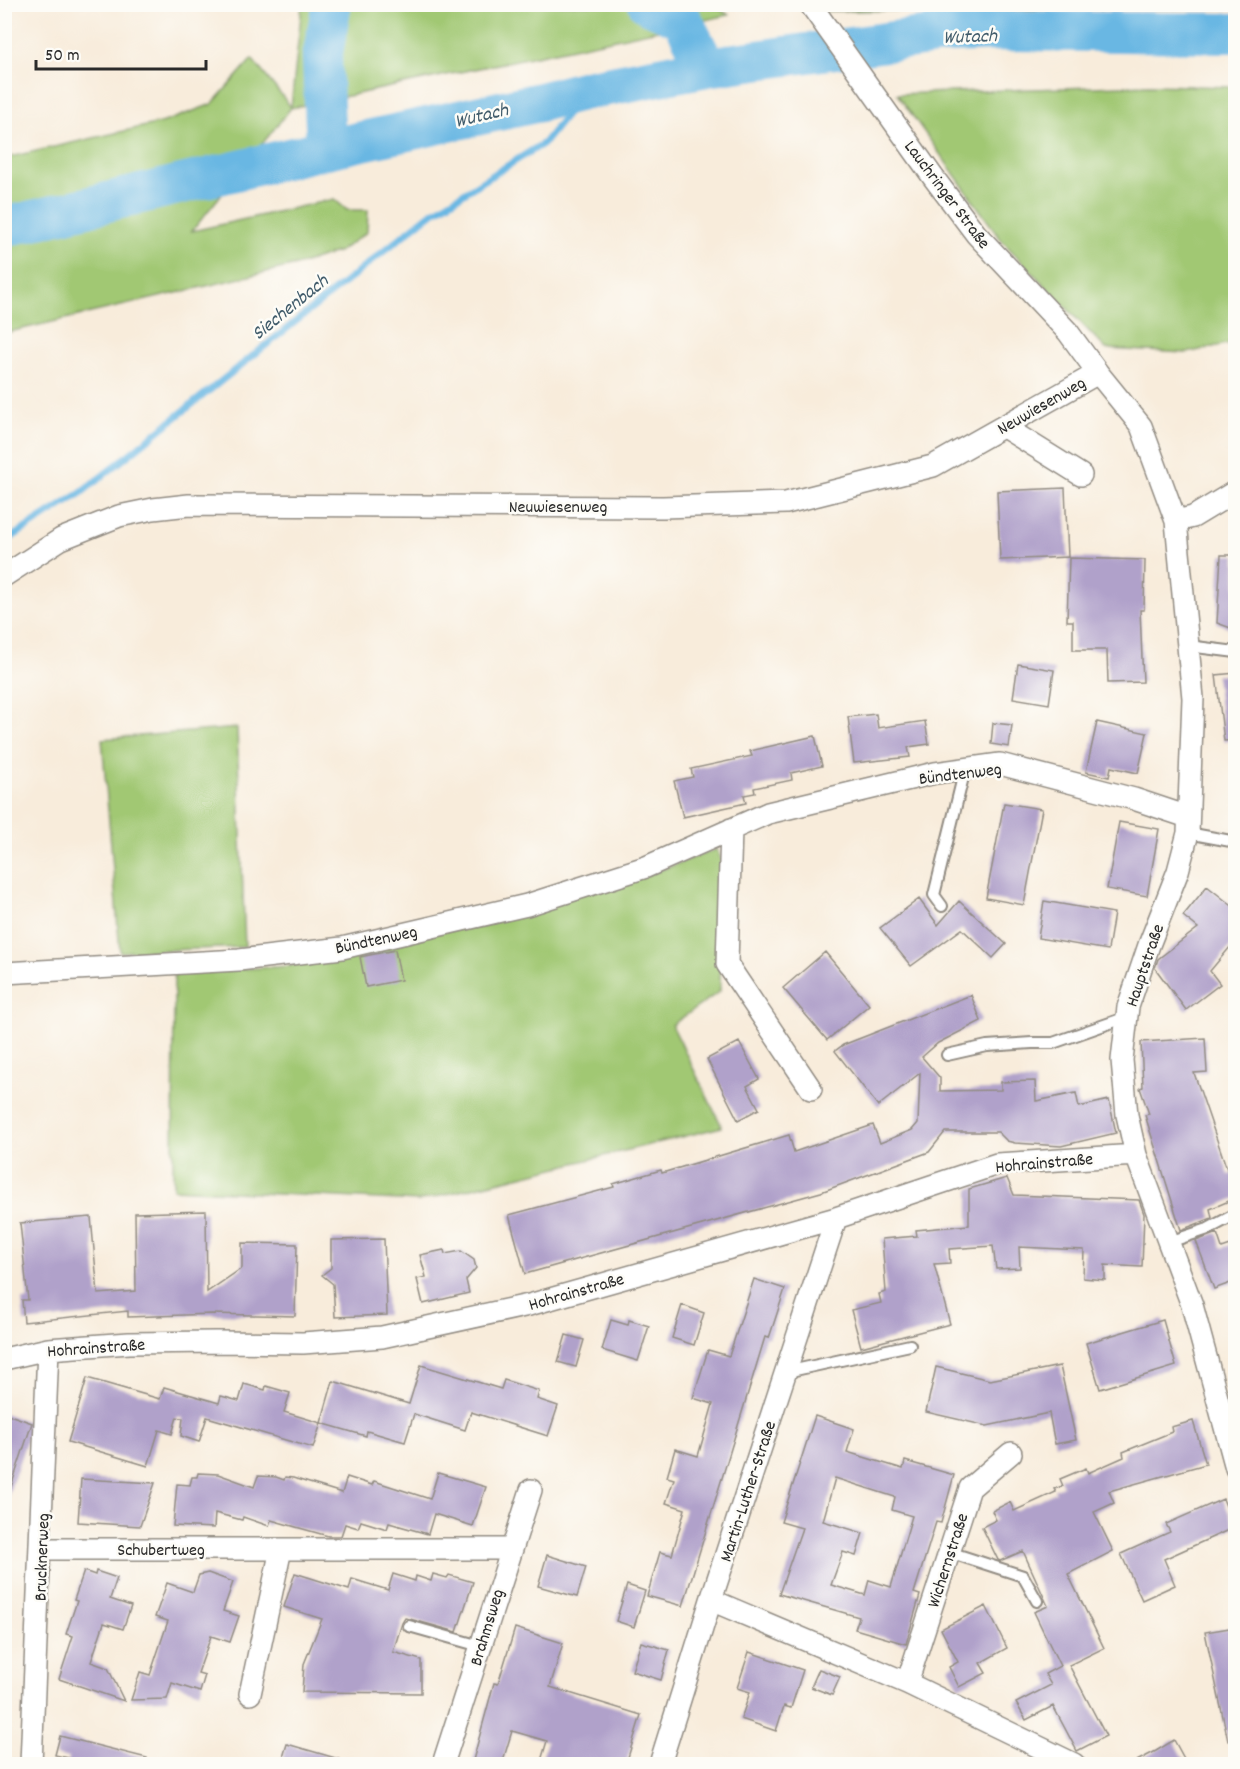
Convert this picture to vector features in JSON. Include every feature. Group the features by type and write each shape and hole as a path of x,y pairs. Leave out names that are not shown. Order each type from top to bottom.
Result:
{"street":[{"name":"Lauchringer Straße","path":"810,4 976,234 1068,332 1098,373"},
{"name":"Neuwiesenweg","path":"4,576 61,539 119,516 189,505 663,507 786,504 933,466 1098,373"},
{"name":"Hauptstraße","path":"1098,373 1141,426 1176,521 1193,698 1188,825 1178,871 1128,1007 1122,1060 1127,1115 1136,1155 1192,1305 1225,1411 1236,1468"},
{"path":"1004,427 1081,475"},
{"path":"1176,521 1193,517 1236,491"},
{"name":"Bündtenweg","path":"4,972 239,960 342,948 526,905 646,867 768,813 935,773 1000,764 1134,799 1188,825"},
{"path":"731,829 727,964 811,1089"},
{"name":"Hohrainstraße","path":"4,1359 48,1349 140,1343 303,1343 382,1337 529,1305 836,1218 997,1164 1136,1155"},
{"name":"Martin-Luther-Straße","path":"660,1764 836,1218"},
{"name":"Brucknerweg","path":"32,1764 48,1349"},
{"name":"Wichernstraße","path":"907,1683 970,1488 1011,1453"},
{"name":"Brahmsweg","path":"443,1764 531,1490"},
{"name":"Schubertweg","path":"41,1549 511,1549"},
{"path":"249,1694 281,1549"},
{"path":"711,1600 907,1683 1074,1764"}],"lane":[{"path":"1188,646 1236,652"},
{"path":"942,906 934,895 965,769"},
{"path":"1188,825 1236,842"},
{"path":"947,1055 987,1046 1053,1043 1127,1017"},
{"path":"1169,1242 1208,1229 1236,1215"},
{"path":"786,1372 910,1345"},
{"path":"949,1552 1023,1576 1037,1601"},
{"path":"410,1626 480,1646"}],"green space":[{"path":"1235,4 1236,8 823,11 816,5"},
{"path":"302,5 713,5 729,15 291,108 192,231 334,199 347,210 368,210 367,232 340,251 305,263 5,333 5,158 164,122 212,104 252,59 291,107"},
{"path":"1149,85 1235,87 1235,342 1187,353 1106,349 1002,241 897,94"},
{"path":"237,728 245,947 120,952 102,739"},
{"path":"717,849 721,860 720,991 672,1025 722,1127 419,1201 173,1189 174,973 289,966 343,955 647,875"}],"building":[{"path":"1065,488 1068,557 1000,560 997,491"},
{"path":"1221,555 1236,555 1236,630 1217,623"},
{"path":"1069,558 1145,560 1144,610 1140,610 1143,682 1108,683 1107,650 1073,650 1073,621 1067,621"},
{"path":"1018,664 1054,670 1049,704 1013,698"},
{"path":"1236,673 1236,740 1224,741 1216,675"},
{"path":"876,714 878,728 925,721 929,744 908,747 910,757 854,763 848,717"},
{"path":"1097,722 1147,733 1138,773 1111,767 1109,777 1086,772"},
{"path":"993,723 1012,725 1009,747 991,744"},
{"path":"815,736 822,766 791,773 792,780 754,788 755,793 744,795 746,803 683,817 674,781 693,777 691,769 752,756 750,751"},
{"path":"1004,803 1042,809 1024,905 986,898"},
{"path":"1119,822 1159,829 1147,896 1107,889"},
{"path":"1207,886 1236,909 1236,940 1210,971 1220,984 1186,1010 1155,968 1158,959 1198,928 1183,916"},
{"path":"919,899 938,925 959,901 1006,944 993,958 962,929 911,966 880,928"},
{"path":"1044,901 1114,913 1108,950 1038,938"},
{"path":"395,950 401,980 366,987 360,957"},
{"path":"825,952 869,1005 827,1040 783,988"},
{"path":"971,995 981,1021 938,1043 922,1057 940,1078 940,1091 1001,1090 1001,1082 1035,1081 1036,1101 1076,1093 1079,1107 1109,1100 1116,1133 1061,1146 1015,1143 1007,1141 998,1132 945,1132 929,1152 821,1192 525,1274 509,1215 614,1187 613,1184 661,1170 662,1173 789,1135 794,1152 873,1125 880,1143 912,1130 918,1123 920,1073 878,1106 835,1051 843,1045"},
{"path":"1205,1038 1207,1072 1194,1073 1229,1175 1236,1172 1236,1198 1210,1209 1212,1218 1181,1230 1145,1115 1149,1114 1140,1088 1143,1087 1141,1042"},
{"path":"739,1042 759,1079 747,1086 759,1109 738,1120 707,1059"},
{"path":"1007,1178 1014,1195 1139,1200 1144,1214 1142,1267 1105,1265 1105,1280 1083,1278 1084,1250 1019,1247 1020,1268 996,1269 993,1246 949,1249 950,1263 934,1264 950,1324 861,1347 851,1310 881,1303 879,1294 886,1292 882,1239 917,1236 916,1230 969,1225 969,1189"},
{"path":"206,1211 207,1292 242,1268 242,1243 297,1244 295,1316 212,1314 128,1317 128,1311 24,1322 22,1300 28,1300 20,1223 91,1217 98,1294 136,1291 135,1213"},
{"path":"1217,1233 1222,1248 1236,1243 1236,1281 1214,1289 1196,1241"},
{"path":"384,1239 387,1315 335,1317 333,1284 322,1275 331,1268 331,1240"},
{"path":"444,1250 445,1254 461,1251 474,1260 476,1268 466,1280 469,1293 423,1304 417,1279 426,1277 420,1255"},
{"path":"754,1279 785,1289 769,1338 765,1337 683,1606 647,1596 660,1552 672,1555 685,1509 666,1503 674,1479 667,1477 675,1449 698,1456 713,1404 693,1398 708,1350 729,1356"},
{"path":"682,1305 704,1313 694,1345 672,1338"},
{"path":"611,1320 628,1325 629,1320 649,1326 638,1361 602,1350"},
{"path":"1163,1320 1176,1366 1100,1389 1086,1343"},
{"path":"566,1335 584,1340 576,1367 558,1362"},
{"path":"421,1365 501,1389 504,1380 539,1391 537,1399 558,1406 548,1436 471,1412 465,1430 414,1414 405,1442 367,1431 366,1436 321,1423 333,1381 409,1404"},
{"path":"1060,1366 1076,1440 1055,1444 1049,1413 987,1426 926,1412 936,1367 990,1380"},
{"path":"87,1378 160,1399 164,1387 219,1403 221,1396 239,1401 244,1384 265,1390 266,1386 290,1393 284,1412 321,1423 313,1448 207,1417 199,1442 181,1436 183,1418 177,1417 172,1434 159,1430 148,1466 68,1442"},
{"path":"4,1413 32,1423 7,1499 4,1498"},
{"path":"815,1416 854,1429 847,1452 903,1469 905,1461 954,1475 941,1523 936,1522 914,1593 920,1595 906,1644 855,1629 859,1617 779,1594 802,1528 781,1522","holes":["835,1478 895,1497 892,1510 912,1516 891,1587 869,1580 865,1595 831,1585 843,1552 856,1556 863,1533 823,1521"]},
{"path":"1193,1421 1206,1464 1109,1491 1114,1503 1094,1512 1113,1551 1068,1574 1104,1648 1069,1665 1106,1736 1077,1751 1053,1706 1026,1720 1016,1703 1051,1685 1045,1674 1060,1666 1034,1612 1048,1606 1023,1551 998,1560 982,1527 996,1520 992,1511 1010,1502 1014,1511 1056,1492 1054,1489 1063,1486 1060,1479 1086,1468 1088,1473 1124,1457 1123,1452 1172,1432 1171,1427"},
{"path":"198,1473 218,1474 254,1487 258,1476 284,1480 285,1477 293,1478 342,1493 347,1477 372,1485 374,1481 430,1499 438,1473 486,1487 473,1526 434,1514 428,1534 389,1523 387,1529 361,1521 358,1528 345,1524 341,1536 328,1536 271,1520 269,1526 243,1517 242,1520 215,1513 214,1528 173,1526 177,1484 190,1485 192,1477 197,1477"},
{"path":"81,1479 155,1483 140,1526 78,1522"},
{"path":"1223,1499 1235,1527 1164,1559 1175,1585 1142,1600 1121,1554 1170,1532 1166,1524"},
{"path":"547,1555 586,1567 577,1597 538,1586"},
{"path":"84,1571 95,1575 96,1571 117,1578 110,1599 131,1606 123,1629 104,1623 91,1662 108,1668 124,1701 59,1679 73,1636 66,1634"},
{"path":"208,1573 233,1582 223,1611 239,1616 230,1642 211,1636 198,1673 205,1675 200,1692 172,1683 167,1699 131,1700 140,1672 150,1675 168,1621 155,1617 167,1583 193,1592 199,1575"},
{"path":"295,1573 349,1590 352,1579 388,1590 393,1574 415,1581 416,1576 431,1581 433,1574 447,1578 449,1575 473,1582 457,1632 405,1618 402,1623 393,1652 421,1660 421,1693 302,1692 304,1664 322,1619 284,1607"},
{"path":"627,1585 645,1591 634,1627 616,1621"},
{"path":"986,1606 1007,1648 980,1663 986,1673 959,1687 949,1667 958,1662 941,1629"},
{"path":"1236,1627 1236,1740 1228,1741 1205,1632"},
{"path":"515,1628 563,1643 550,1687 641,1715 626,1764 540,1764 547,1741 512,1731 502,1764 472,1764 494,1683 498,1684"},
{"path":"641,1642 669,1650 661,1680 632,1671"},
{"path":"749,1652 803,1670 791,1708 784,1706 776,1731 741,1719 750,1692 737,1688"},
{"path":"819,1669 840,1677 832,1695 811,1687"},
{"path":"60,1736 147,1758 146,1764 67,1764 69,1758 55,1755"},
{"path":"1174,1740 1187,1764 1131,1764 1156,1751"},
{"path":"287,1744 339,1759 338,1764 281,1764"}],"waterway":[{"name":"Wutach","path":"326,149 322,58 332,4"},
{"name":"Wutach","path":"648,4 682,19 707,67"},
{"path":"983,4 998,31"},
{"name":"Wutach","path":"4,227 326,149 586,90 707,67 950,33 998,31 1236,33"},
{"name":"Siechenbach","path":"4,542 81,493 429,215 544,143 586,90"}]}
